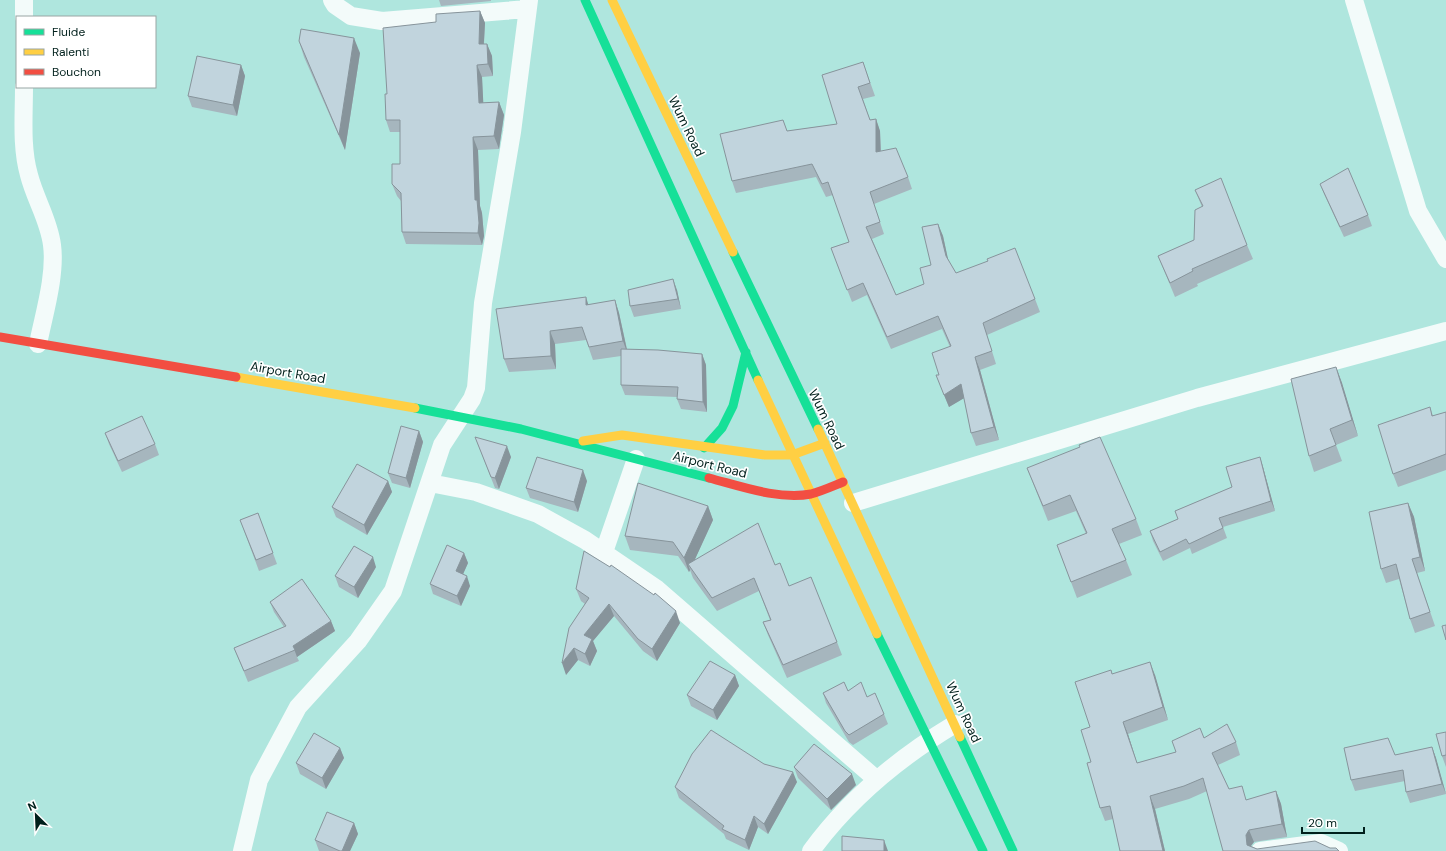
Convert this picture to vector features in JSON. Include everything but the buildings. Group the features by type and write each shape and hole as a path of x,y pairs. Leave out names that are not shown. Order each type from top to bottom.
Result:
{"main road":[{"path":"585,0 810,494 983,851"},
{"name":"Wum Road","path":"612,0 825,443 1013,851"},
{"name":"Airport Road","path":"0,337 274,382 462,416 514,427 570,443 758,490 786,494 810,494 843,482"},
{"path":"704,448 722,428 733,406 746,352"},
{"name":"Airport Road","path":"570,443 622,435 765,456 792,455 825,443"}],"street":[{"path":"24,0 24,16"},
{"path":"242,851 259,780 298,707 358,641 393,591 442,445 462,416 472,399 476,388 483,302 512,132 528,4 382,21 351,16 335,5 332,0"},
{"path":"1354,0 1418,211 1446,259"},
{"path":"24,88 24,156 29,176 47,224 52,245 52,271 38,344"},
{"path":"852,502 1197,398 1446,331"},
{"path":"604,552 636,459"},
{"path":"430,482 476,492 538,514 604,552 657,589 876,779"},
{"path":"811,851 821,836 876,779 928,740 955,724"},
{"path":"1260,851 1321,843 1339,851"}],"traffic: fast":[{"path":"585,0 758,380"},
{"path":"733,252 818,429"},
{"path":"704,448 722,428 733,406 746,352"},
{"path":"415,408 521,429 709,478"},
{"path":"877,634 983,851"},
{"path":"960,737 1013,851"}],"traffic: slow":[{"path":"612,0 733,252"},
{"path":"236,377 415,408"},
{"path":"758,380 877,634"},
{"path":"818,429 960,737"},
{"path":"583,441 622,435 765,455 792,455 825,443"}],"traffic: jam":[{"path":"0,337 236,377"},
{"path":"709,478 772,494 786,495 811,494 843,482"}]}
